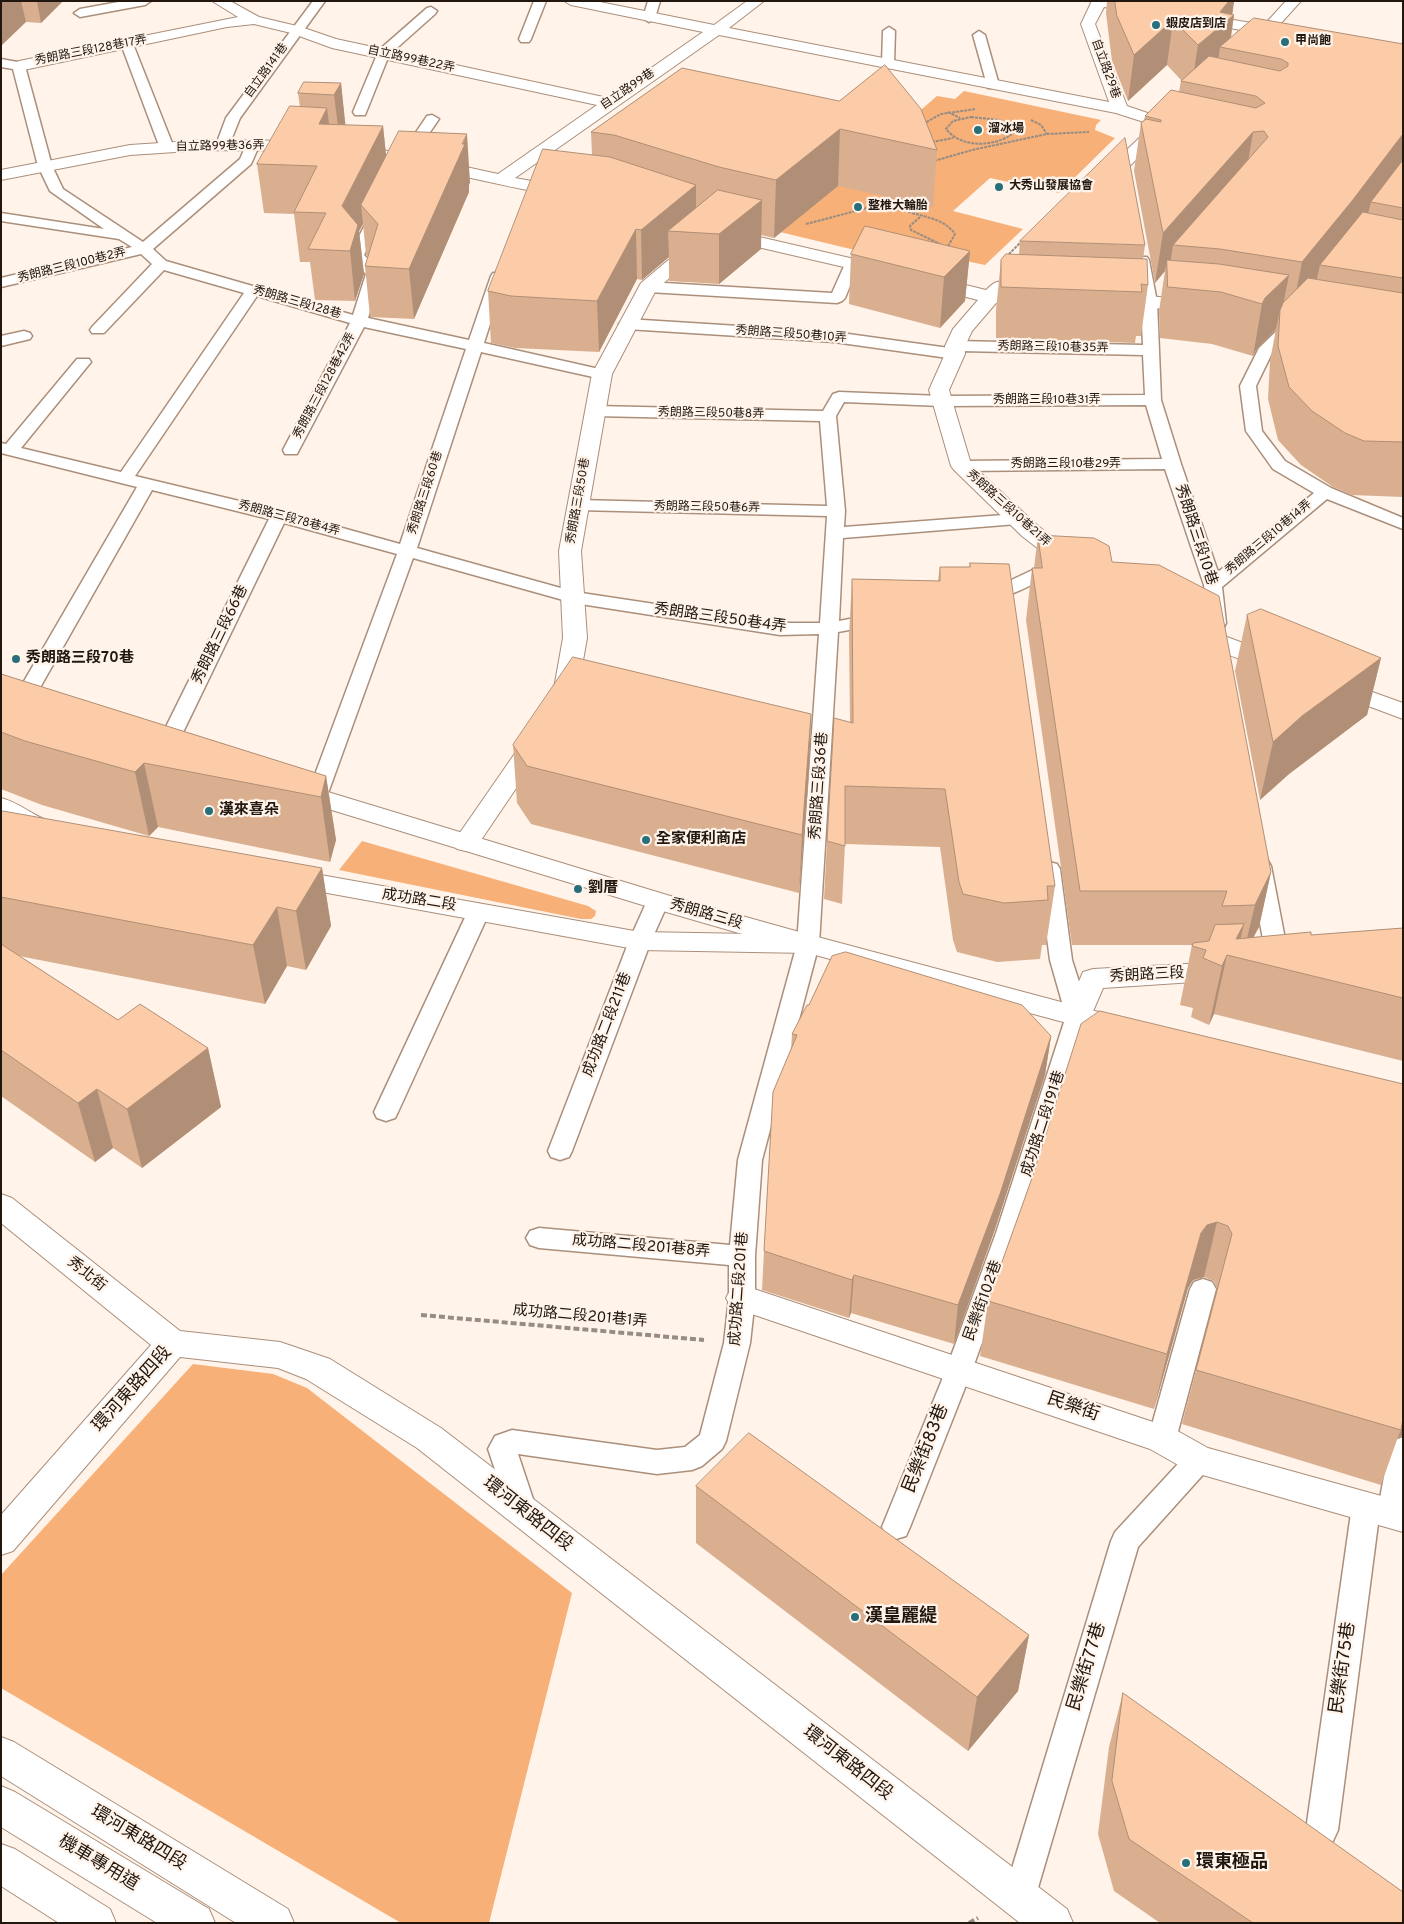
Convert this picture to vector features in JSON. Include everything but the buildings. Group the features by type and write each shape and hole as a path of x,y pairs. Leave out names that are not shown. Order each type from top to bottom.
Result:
{"main road":[{"name":"自立路99巷22弄","path":"219,1 254,20 296,30 332,43 608,104"},
{"path":"571,1 1120,110 1166,130"},
{"name":"自立路99巷","path":"500,181 756,1"},
{"path":"1098,1 1158,12"},
{"name":"自立路29巷","path":"1098,1 1088,24 1120,110"},
{"path":"1265,57 1242,56 1294,1"},
{"path":"1178,15 1267,30"},
{"name":"秀朗路三段128巷17弄","path":"19,66 227,23 254,20"},
{"path":"1089,196 1124,162 1166,130 1178,112"},
{"name":"自立路99巷36弄","path":"1,174 130,150 223,145 319,147"},
{"path":"336,148 379,153 402,163 500,181 526,192 586,195"},
{"name":"秀朗路三段50巷","path":"466,843 562,711 575,638 570,551 602,374 626,324 648,287 713,231 775,246"},
{"path":"775,246 991,297 1048,298"},
{"path":"941,401 939,390 963,329 1010,274"},
{"path":"1087,299 1155,295 1218,308"},
{"name":"秀朗路三段10巷21弄","path":"941,401 961,466 1017,519 1073,563"},
{"path":"1176,619 1221,652 1302,674 1403,712"},
{"path":"10,704 46,716"},
{"path":"154,750 190,761"},
{"name":"秀朗路三段","path":"272,784 317,796 658,901 808,944 1078,1016 1093,979 1308,966"},
{"path":"1,806 34,826 72,834"},
{"name":"成功路二段","path":"262,874 640,941 808,944"},
{"path":"1078,1016 1155,1036"},
{"name":"秀北街","path":"1,1206 172,1343"},
{"name":"民樂街","path":"742,1298 1162,1439 1199,1460 1387,1512"},
{"name":"環河東路四段","path":"1,1540 172,1343 280,1355 318,1369 429,1438 1053,1923"},
{"name":"環河東路四段","path":"1,1756 274,1923"},
{"name":"機車專用道","path":"1,1805 195,1923"},
{"path":"1,1863 96,1923"}],"lane":[{"path":"80,13 145,1"},
{"name":"自立路141巷","path":"223,145 232,118 319,1"},
{"path":"525,40 540,1"},
{"path":"649,18 654,1"},
{"path":"360,112 384,54 431,10"},
{"path":"888,64 889,31"},
{"path":"979,35 994,85"},
{"path":"127,44 168,148"},
{"path":"1,63 19,66"},
{"name":"秀朗路三段128巷17弄","path":"19,66 45,166 57,191 125,236"},
{"path":"402,163 432,119"},
{"path":"144,249 246,161 252,146"},
{"path":"1124,162 1128,181"},
{"name":"秀朗路三段128巷42弄","path":"291,450 359,321 374,273 356,256 382,203"},
{"name":"秀朗路三段128巷","path":"1,217 125,236 161,264 253,291 359,321 602,374"},
{"name":"秀朗路三段10巷","path":"1140,246 1155,295 1150,350 1153,400 1172,464 1213,585 1221,652"},
{"name":"秀朗路三段100巷2弄","path":"1,283 144,249"},
{"name":"秀朗路三段60巷","path":"317,796 407,551 502,262"},
{"path":"98,330 161,264"},
{"path":"648,287 837,298 852,264"},
{"path":"126,477 253,291"},
{"name":"秀朗路三段10巷14弄","path":"1298,318 1265,352 1248,386 1254,431 1279,466 1325,492 1403,524"},
{"name":"秀朗路三段50巷10弄","path":"626,324 834,336 955,350"},
{"path":"1,341 24,336"},
{"name":"秀朗路三段10巷35弄","path":"955,350 1150,350"},
{"path":"6,449 83,362"},
{"name":"秀朗路三段10巷31弄","path":"828,416 839,397 941,401 1153,400"},
{"name":"秀朗路三段50巷8弄","path":"595,411 828,416"},
{"name":"秀朗路三段36巷","path":"808,944 812,764 829,628 836,511 828,416"},
{"name":"秀朗路三段78巷4弄","path":"6,449 279,516 574,597"},
{"name":"秀朗路三段10巷29弄","path":"961,466 1172,464"},
{"path":"10,704 148,483"},
{"name":"秀朗路三段10巷14弄","path":"1213,585 1325,492"},
{"name":"秀朗路三段50巷6弄","path":"578,505 836,511"},
{"name":"秀朗路三段66巷","path":"154,750 279,516"},
{"path":"835,533 1017,519"},
{"path":"965,601 1011,598 1073,563"},
{"name":"秀朗路三段50巷4弄","path":"574,597 780,630 829,628 902,616"},
{"path":"1256,843 1279,968"},
{"path":"1046,852 1061,960 1078,1016"},
{"name":"成功路二段211巷","path":"560,1151 640,941 658,901"},
{"path":"386,1112 479,912"},
{"name":"成功路二段201巷","path":"523,1512 502,1449 506,1444 512,1442 657,1462 692,1458 712,1441 737,1343 742,1298 742,1256 750,1160 808,944"},
{"name":"成功路二段191巷","path":"1009,1233 1078,1016"},
{"name":"民樂街102巷","path":"959,1370 1009,1233"},
{"name":"成功路二段201巷8弄","path":"539,1238 742,1256"},
{"path":"1162,1439 1203,1289"},
{"name":"民樂街83巷","path":"896,1528 959,1370"},
{"name":"民樂街75巷","path":"1322,1830 1387,1512 1403,1449"},
{"name":"民樂街77巷","path":"1019,1898 1125,1541 1199,1460"}],"path":[{"path":"919,127 928,119 948,112 980,109"},
{"path":"948,112 961,119"},
{"path":"929,143 953,138 980,144 1000,141 1011,135 1012,130 1002,122 982,117 961,119 953,121 946,129 953,138"},
{"path":"1026,118 1040,125 1046,134"},
{"path":"931,162 982,148 1046,134 1093,131"},
{"path":"1000,141 1004,143"},
{"path":"980,144 982,148"},
{"path":"775,246 798,226 890,202 897,192"},
{"path":"890,202 896,208 921,216 946,224 952,228 955,234 947,248 911,230 910,226 921,216"},
{"name":"成功路二段201巷1弄","path":"421,1315 737,1343"}],"shaded area":[{"path":"964,91 1101,120 1096,125 1095,130 1115,138 1059,193 990,178 953,211 1023,229 985,265 966,261 938,270 755,226 915,115 937,96 955,99"},
{"path":"362,841 588,906 596,911 595,916 591,919 581,919 339,870"},
{"path":"193,1364 273,1374 307,1388 572,1593 489,1923 401,1923 1,1688 1,1575"}],"place":[{"name":"蝦皮店到店","path":"1156,25"},
{"name":"甲尚飽","path":"1285,42"},
{"name":"溜冰場","path":"978,130"},
{"name":"大秀山發展協會","path":"999,187"},
{"name":"整椎大輪胎","path":"858,207"},
{"name":"秀朗路三段70巷","path":"16,659"},
{"name":"漢來喜朵","path":"209,811"},
{"name":"全家便利商店","path":"646,840"},
{"name":"劉厝","path":"578,889"},
{"name":"漢皇麗緹","path":"855,1617"},
{"name":"環東極品","path":"1186,1863"}]}
